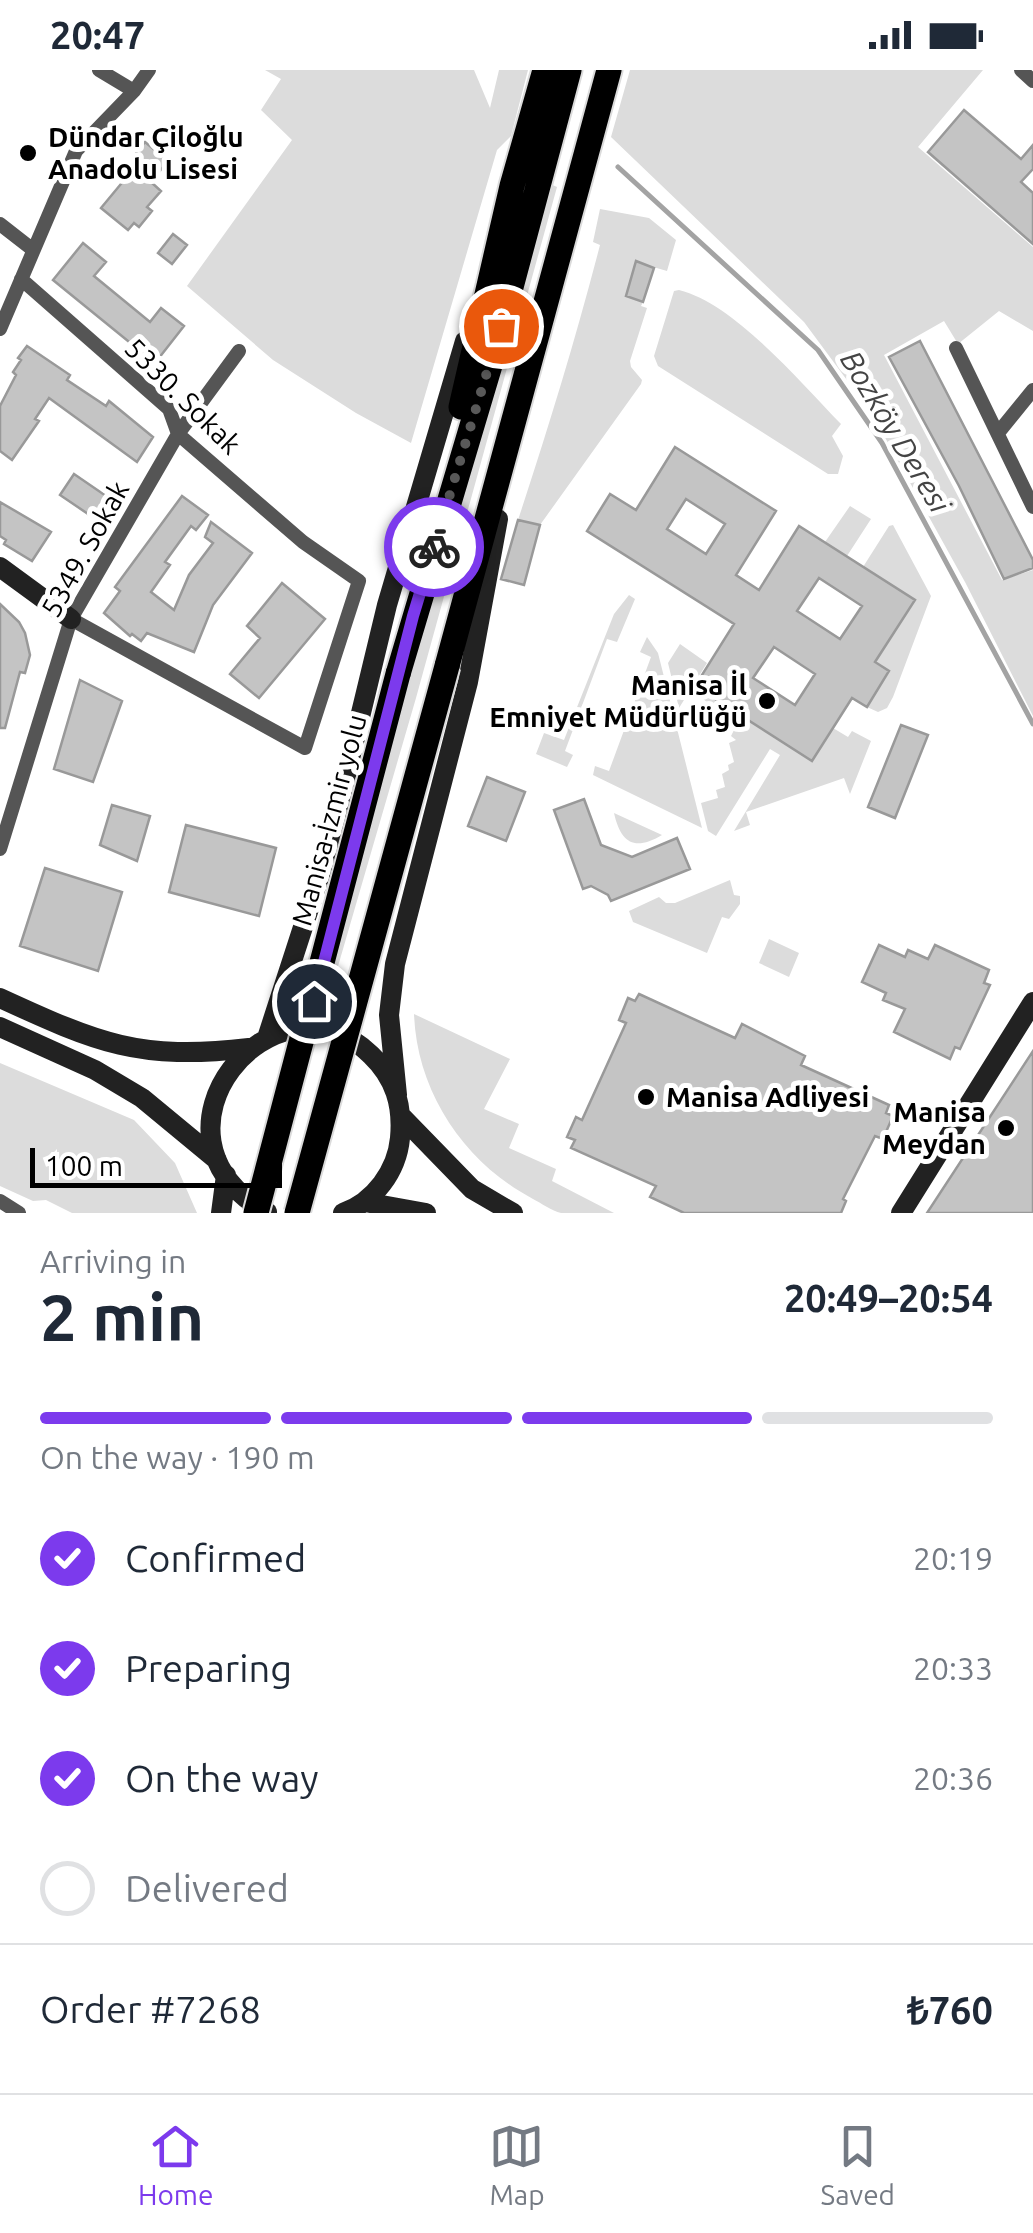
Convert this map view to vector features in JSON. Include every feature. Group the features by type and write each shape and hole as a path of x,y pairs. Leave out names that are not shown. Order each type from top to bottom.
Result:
{"highway":[{"path":"413,616 512,186 544,70"},
{"path":"413,616 491,362 570,70"},
{"path":"297,1213 610,70"},
{"name":"Manisa-İzmir yolu","path":"256,1213 413,616"}],"main road":[{"path":"221,1213 221,1167 212,1140 215,1098 222,1079 258,1043 328,850 387,605 512,186"},
{"path":"353,1209 388,1176 398,1152 402,1117 389,1015 396,964 468,682 529,366"},
{"path":"0,567 71,619"},
{"path":"0,998 101,1042 139,1051 190,1054 258,1043 306,1029 336,1033 362,1046 384,1068 398,1094"},
{"path":"901,1213 1033,1002"},
{"path":"0,1027 95,1070 142,1098 221,1167 248,1202 269,1213"},
{"path":"402,1117 472,1189 513,1213"},
{"path":"353,1209 426,1213"}],"street":[{"path":"98,70 134,91"},
{"path":"0,329 76,151 149,70"},
{"path":"1021,70 1033,81"},
{"path":"0,224 32,249"},
{"name":"5330. Sokak","path":"21,279 169,409 178,434 303,542 359,581 305,748 71,619"},
{"path":"956,348 1033,507"},
{"name":"5349. Sokak","path":"0,848 5,812 71,619 178,434 239,351"},
{"path":"998,433 1033,390"},
{"path":"0,1201 19,1213"}],"shaded area":[{"path":"265,70 474,70 490,108 499,70 528,70 511,136 497,150 411,443 273,360 187,286 292,140 261,110 281,79"},
{"path":"630,70 983,70 918,147 1033,247 1033,331 999,311 958,344 944,321 884,355 1002,580 1033,570 1033,716 965,582 872,414 804,322 611,137"},
{"path":"548,183 557,187 334,980 325,977"},
{"path":"600,209 649,218 676,240 667,271 636,262 626,295 647,308 630,361 641,384 540,525 518,520 600,245 593,242"},
{"path":"674,291 700,298 744,327 841,424 832,436 843,456 838,474 828,474 658,366 654,356"},
{"path":"850,506 871,519 847,556 825,542"},
{"path":"893,525 931,596 893,697 887,708 878,712 867,707 889,672 875,662 915,600 863,567"},
{"path":"629,595 635,599 617,642 607,639 565,751 573,755 567,767 536,754 544,733 564,740 614,614"},
{"path":"647,637 658,653 702,828 593,775 595,766 609,771 651,657 640,652"},
{"path":"680,644 707,663 679,708 668,663"},
{"path":"695,686 812,761 833,728 848,737 852,731 871,741 850,794 844,778 746,812 750,825 734,831 780,755 770,749 716,836 708,831 701,803 718,798 716,790 725,787 722,774 734,762 729,743 736,740 731,736 731,721 698,695"},
{"path":"614,813 662,835 644,843 630,842 621,832"},
{"path":"730,880 734,895 740,896 740,904 729,919 722,917 707,953 633,922 629,911 659,897 666,903 675,903"},
{"path":"769,939 799,953 789,977 759,963"},
{"path":"414,1014 510,1059 484,1109 519,1124 509,1148 556,1169 552,1181 614,1213 558,1212 508,1184 486,1166 449,1123 435,1098 417,1043"},
{"path":"0,1063 134,1120 175,1163 197,1213 72,1213 46,1200 33,1201 0,1186"}],"building":[{"path":"964,110 1021,159 1033,145 1033,169 1021,182 1033,193 1033,244 928,152"},
{"path":"145,142 168,161 151,182 161,191 147,207 152,211 139,227 134,223 128,230 101,208 140,161 134,156"},
{"path":"173,234 187,245 172,264 158,253"},
{"path":"83,243 106,262 94,276 150,322 161,308 184,326 155,363 53,280"},
{"path":"636,261 654,268 643,302 626,296"},
{"path":"920,341 1033,560 1033,568 1004,579 889,357"},
{"path":"27,346 70,375 67,380 106,406 109,401 153,437 137,462 49,398 35,419 39,421 12,460 0,451 0,406 16,375 13,372 21,360 18,358"},
{"path":"675,447 776,511 736,575 759,590 799,526 915,600 875,662 889,671 867,707 852,698 812,761 695,686 734,624 587,531 610,494 636,510","holes":["686,499 725,524 706,554 667,529","819,578 862,606 840,639 797,611","774,647 815,674 795,705 753,678"]},
{"path":"74,474 109,498 94,518 60,495"},
{"path":"182,496 208,515 196,530 191,526 165,562 170,565 151,592 174,610 189,575 213,543 205,537 211,522 252,553 213,605 194,652 147,633 141,641 104,613 120,591 115,587"},
{"path":"0,502 51,532 32,561 4,544 6,540 0,536"},
{"path":"518,520 540,525 524,585 501,579"},
{"path":"282,583 325,619 259,698 230,674 260,638 247,626"},
{"path":"0,604 19,622 30,655 25,673 20,672 5,728 0,728"},
{"path":"80,680 122,701 93,782 54,769"},
{"path":"901,725 928,735 895,818 868,807"},
{"path":"487,777 525,792 506,841 468,826"},
{"path":"584,799 601,845 632,857 677,838 690,869 611,901 591,886 583,889 554,810"},
{"path":"112,805 150,816 137,861 100,845"},
{"path":"186,825 276,848 259,916 169,892"},
{"path":"45,868 122,892 98,971 20,946"},
{"path":"879,945 905,957 908,950 928,959 935,945 989,970 984,983 990,985 960,1049 955,1047 950,1059 894,1032 905,1009 883,1000 886,993 862,982"},
{"path":"639,994 735,1038 742,1024 805,1056 801,1065 889,1105 886,1113 893,1116 883,1139 875,1136 843,1199 846,1201 841,1213 684,1213 650,1197 656,1186 571,1148 575,1140 567,1137 576,1117 582,1120 626,1023 619,1020 628,998 635,1001"},
{"name":"Manisa Meydan","path":"1033,1051 1033,1213 927,1213"}],"waterway":[{"name":"Bozköy Deresi","path":"618,167 818,350 882,443 1033,724"}],"way so far":[{"path":"434,547 501,326"}],"place":[{"name":"Dündar Çiloğlu Anadolu Lisesi","path":"28,153"},
{"name":"Manisa İl Emniyet Müdürlüğü","path":"767,701"},
{"name":"Manisa Adliyesi","path":"646,1097"},
{"name":"Manisa Meydan","path":"1006,1128"}],"route":[{"path":"314,1001 434,547"}]}
